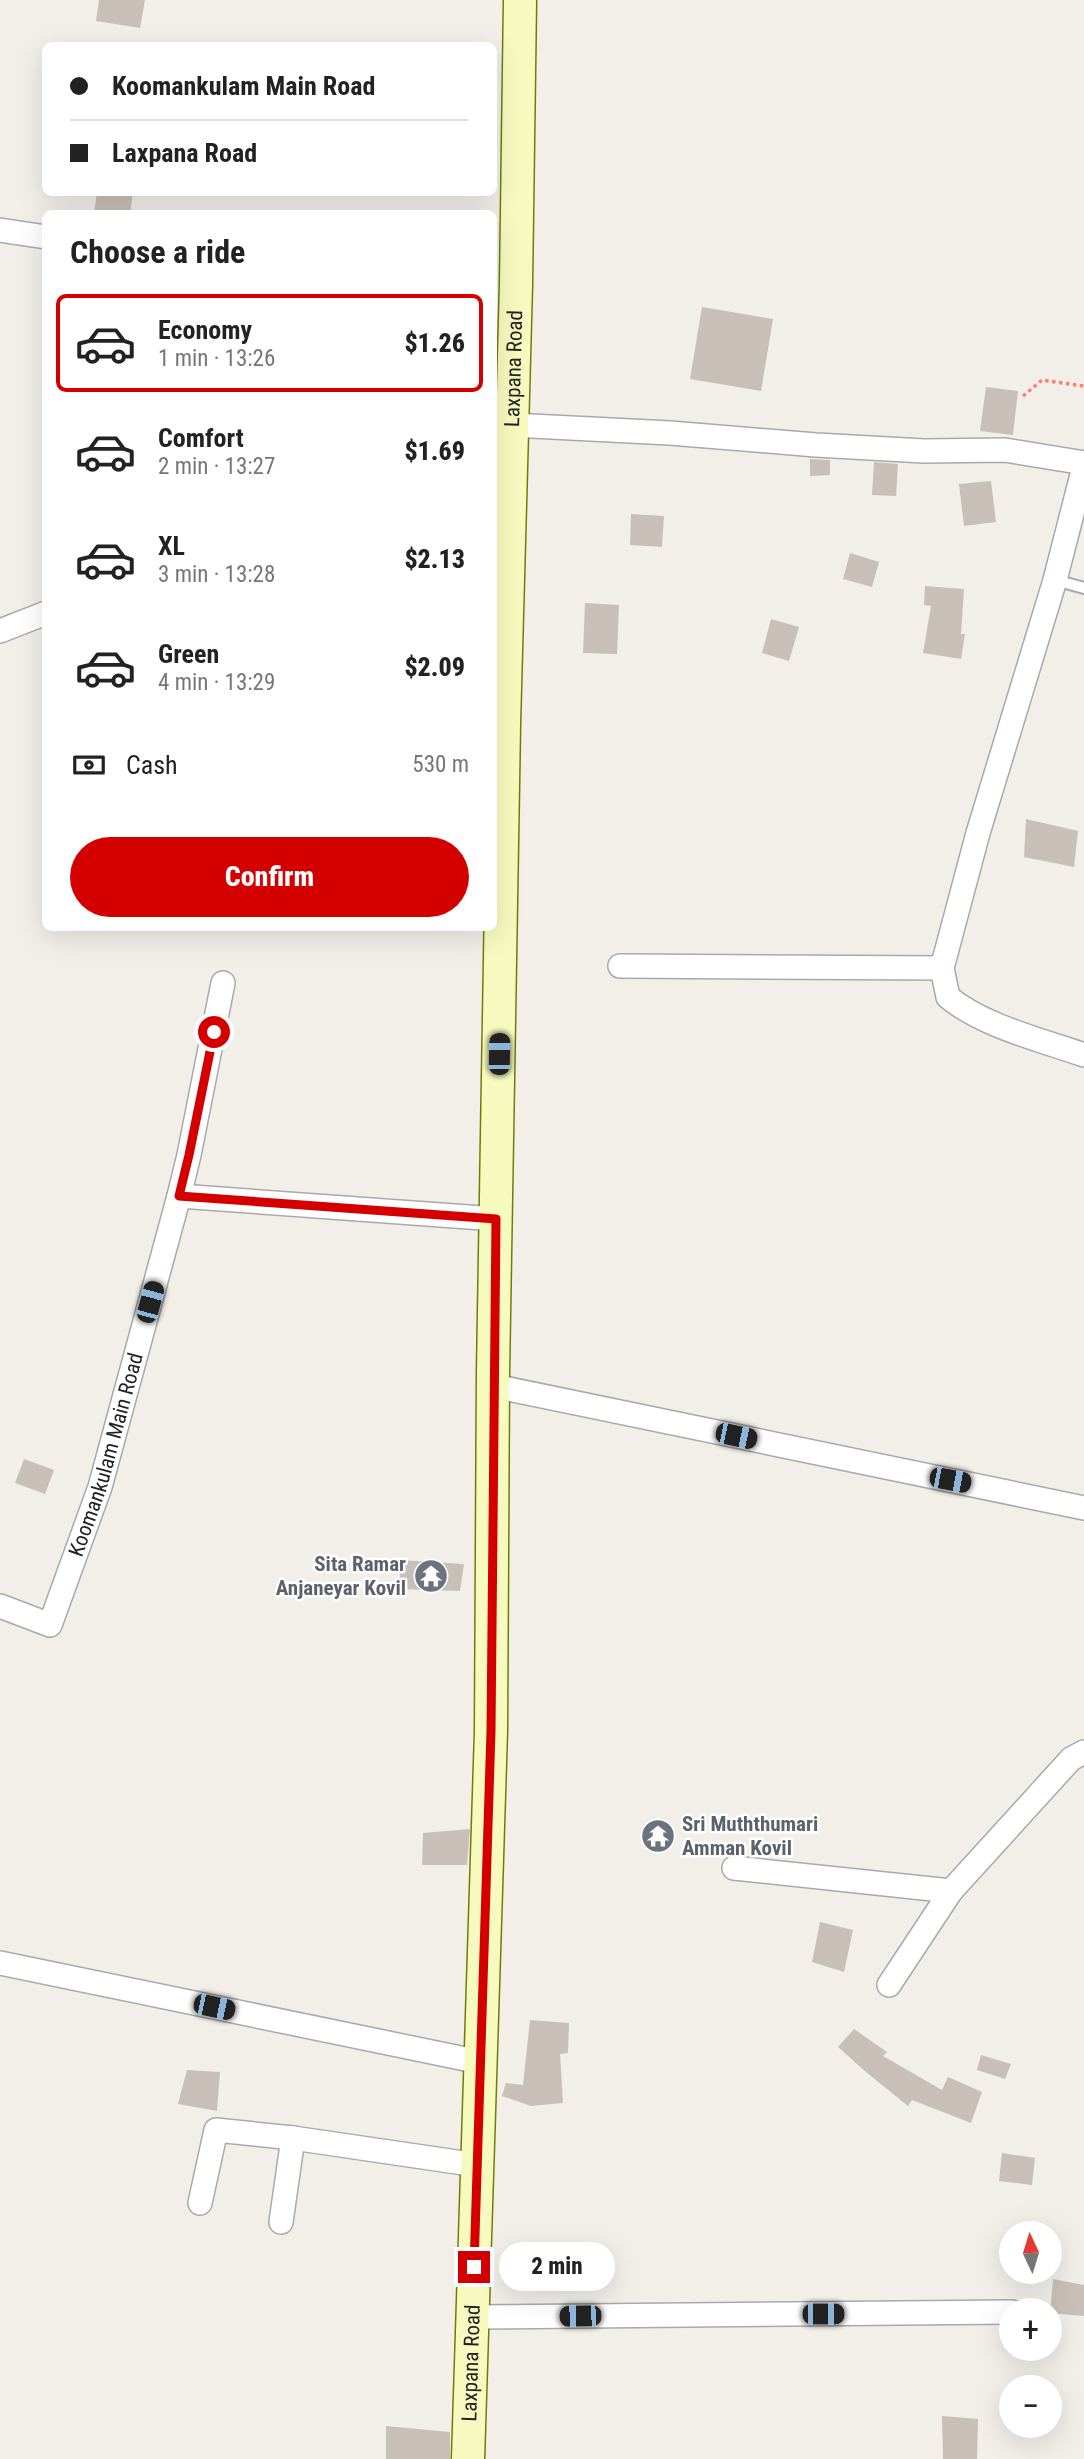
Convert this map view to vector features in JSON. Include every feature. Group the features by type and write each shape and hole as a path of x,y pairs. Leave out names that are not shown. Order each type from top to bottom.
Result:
{"street":[{"name":"Laxpana Road","path":"468,2459 491,1731 499,723 512,425 505,283 520,0"},
{"path":"0,230 42,236"},
{"path":"512,425 924,451 1005,450 1084,465 1055,580 978,833 942,968 947,997 962,1009 1084,1055"},
{"path":"0,631 42,615"},
{"path":"621,967 942,968"},
{"name":"Koomankulam Main Road","path":"0,1606 50,1625 100,1487 179,1196 223,983"},
{"path":"179,1196 496,1219"},
{"path":"494,1386 1084,1507"},
{"path":"889,1985 951,1891 1071,1759 1084,1752"},
{"path":"734,1868 951,1891"},
{"path":"0,1963 480,2062"},
{"path":"201,2203 216,2130 293,2138 477,2165"},
{"path":"281,2222 293,2138"},
{"path":"472,2317 999,2312"}],"lane":[{"path":"1055,580 1084,588"}],"path":[{"path":"1023,396 1042,380 1084,386"}],"building":[{"path":"99,0 145,0 140,28 96,21"},
{"path":"96,196 132,196 131,210 95,210"},
{"path":"702,307 773,319 761,391 690,379"},
{"path":"986,387 1018,391 1013,435 980,431"},
{"path":"810,459 830,460 830,475 810,476"},
{"path":"874,462 898,464 896,496 872,495"},
{"path":"991,481 996,522 964,526 959,484"},
{"path":"631,514 664,516 662,547 630,545"},
{"path":"850,553 879,562 872,587 843,579"},
{"path":"925,586 964,589 961,634 965,634 961,659 923,653 931,606 924,605"},
{"path":"585,603 619,605 617,654 583,653"},
{"path":"771,619 799,627 789,661 762,653"},
{"path":"1026,819 1078,831 1074,867 1024,857"},
{"path":"24,1459 54,1470 45,1494 15,1483"},
{"name":"Sita Ramar Anjaneyar Kovil","path":"400,1560 464,1564 460,1591 400,1589"},
{"path":"470,1829 467,1865 422,1865 423,1833"},
{"path":"820,1922 853,1930 844,1972 812,1962"},
{"path":"530,2020 569,2023 568,2053 560,2054 563,2103 531,2106 502,2096 506,2083 523,2085"},
{"path":"854,2029 887,2052 883,2056 942,2090 948,2077 982,2092 971,2123 912,2100 908,2106 838,2047"},
{"path":"981,2055 1011,2064 1005,2079 977,2070"},
{"path":"187,2070 220,2072 217,2111 178,2104"},
{"path":"1002,2153 1035,2158 1032,2185 999,2181"},
{"path":"1062,2281 1084,2285 1084,2316 1062,2314 1062,2298 1051,2298 1053,2284 1062,2284"},
{"path":"942,2416 978,2419 977,2459 943,2459"},
{"path":"386,2426 450,2432 450,2459 386,2459"}],"place":[{"name":"Sita Ramar Anjaneyar Kovil","path":"431,1576"},
{"name":"Sri Muththumari Amman Kovil","path":"658,1836"}],"route":[{"path":"214,1032 179,1196 496,1219 491,1731 474,2267"}]}
